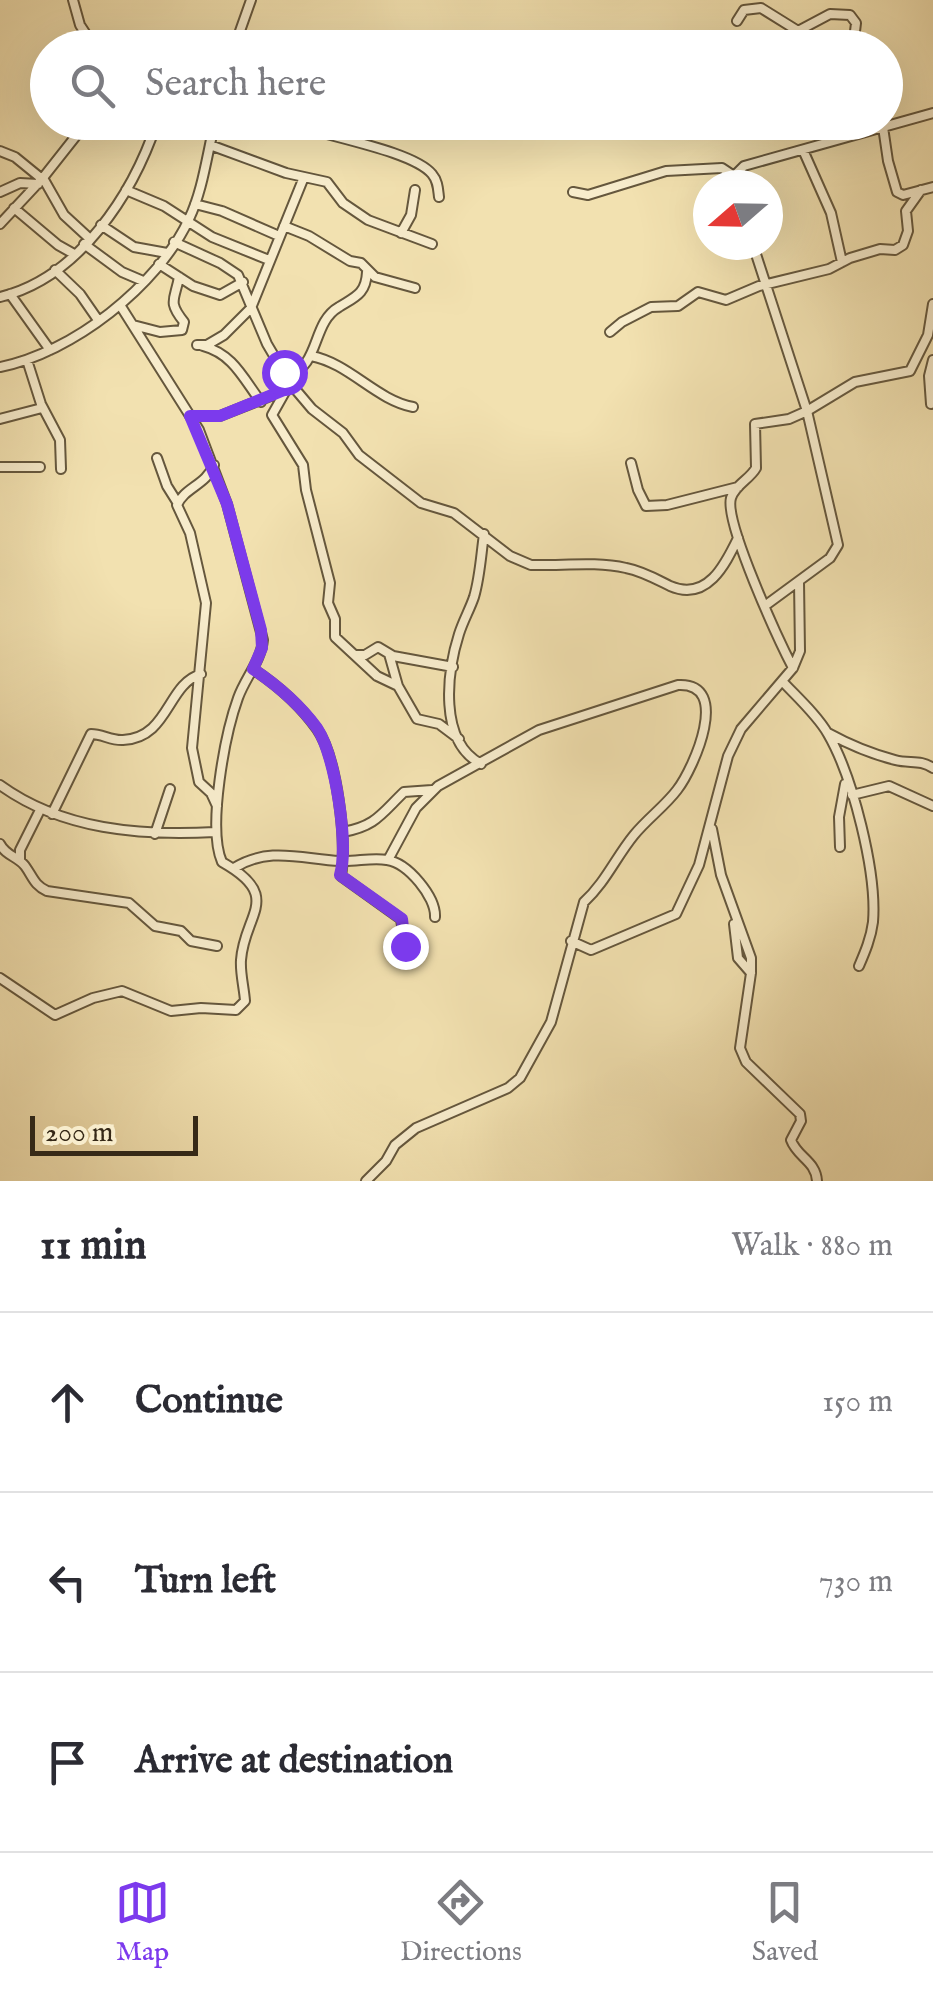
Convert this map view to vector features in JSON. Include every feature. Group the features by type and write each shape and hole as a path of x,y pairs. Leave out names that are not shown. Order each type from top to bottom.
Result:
{"street":[{"path":"73,0 83,30"},
{"path":"240,30 251,0"},
{"path":"737,21 744,10 761,8 794,30"},
{"path":"800,30 830,14 850,15 856,23 855,30"},
{"path":"903,121 933,113"},
{"path":"0,224 72,140"},
{"path":"0,297 56,270 87,241 126,190 149,140"},
{"path":"0,367 50,350 120,306 159,264 188,223 211,140"},
{"path":"342,140 394,152 419,164 434,176 439,197"},
{"path":"741,170 831,140"},
{"path":"884,140 898,192 903,195 933,187"},
{"path":"210,145 327,182 344,202 368,220 432,244"},
{"path":"0,150 15,157 41,180 64,214 114,266 143,281"},
{"path":"804,150 831,213 842,262"},
{"path":"573,192 588,195 672,171 724,170"},
{"path":"304,177 252,308 224,335 200,345 237,364 260,402 272,410 304,465 306,490 330,583 328,603 335,619 335,638 377,676 398,686"},
{"path":"41,180 0,191 12,210 74,254"},
{"path":"126,190 164,206 212,237 269,260"},
{"path":"400,232 411,215 415,190"},
{"path":"610,332 651,307 678,306 698,292 726,300 880,250 899,248 908,231 907,209 921,190"},
{"path":"195,204 222,211 279,236"},
{"path":"101,225 134,247 167,252"},
{"path":"284,226 359,262 375,277 415,288"},
{"path":"174,242 225,266 242,282 266,344 288,382 352,448 421,503 454,513 525,564 628,568 689,590 701,588 716,577 738,538"},
{"path":"758,260 807,411 838,545 830,558 766,605"},
{"path":"159,264 193,286 220,295 242,282"},
{"path":"190,416 220,416 260,402 288,382 311,356 332,313 352,302 364,288 366,269"},
{"path":"56,270 98,320"},
{"path":"133,325 160,332 182,330 184,322 175,312 173,302 178,277"},
{"path":"10,294 50,350"},
{"path":"0,978 54,1015 93,998 122,991 170,1011 236,1010 245,1001 241,955 256,916 252,887 220,858 215,832 233,713 262,648 261,630 214,466 190,416 120,306"},
{"path":"793,668 738,538 730,507 738,487 756,468 754,424 790,419 855,382 910,371 928,335 932,310"},
{"path":"311,356 412,408"},
{"path":"26,360 42,408 60,440 62,469"},
{"path":"931,404 929,376 933,360"},
{"path":"272,410 288,382"},
{"path":"0,419 42,408"},
{"path":"157,458 190,533 205,591 192,748 199,782 211,793 217,807"},
{"path":"631,463 646,506 667,505 738,487"},
{"path":"177,502 206,480 214,466"},
{"path":"0,468 40,467"},
{"path":"481,764 466,753 449,702 459,632 474,596 484,534"},
{"path":"571,941 592,950 676,914 699,865 728,756 741,728 793,668 800,651 799,582"},
{"path":"356,655 365,656 376,647 389,654 453,667"},
{"path":"389,654 398,686 417,719 440,724 459,739"},
{"path":"253,669 283,691 320,734 336,789 344,862 341,877 402,919 405,946"},
{"path":"52,814 92,734 125,740 142,734 162,719 183,683 201,674"},
{"path":"782,681 828,733 852,794 865,844 873,906 871,934 859,966"},
{"path":"366,1181 386,1161 395,1145 416,1128 508,1088 520,1078 551,1022 584,902 598,890 636,833 675,794 688,774 706,721 708,705 703,695 690,685 678,685 580,715 519,740 432,790 416,808 388,860"},
{"path":"828,733 890,758 922,760 933,768"},
{"path":"840,847 840,810 846,779"},
{"path":"0,785 52,814 154,834 215,832"},
{"path":"852,794 890,786 933,806"},
{"path":"154,834 170,789"},
{"path":"342,832 378,820 404,792 432,790"},
{"path":"20,861 20,850 40,810"},
{"path":"711,825 721,875 748,947 752,974 740,1048 746,1062 800,1114 801,1121 791,1140 814,1168 817,1181"},
{"path":"0,844 4,853 20,861 36,885 54,894 129,904 156,926 181,932 191,941 218,946"},
{"path":"234,868 280,853 344,862 388,860 424,890 435,910 434,917"}],"route":[{"path":"284,372 289,388 267,400 220,416 190,416 227,504 261,630 262,648 253,669 283,691 320,734 339,804 344,862 340,875 402,919 405,946"}]}
